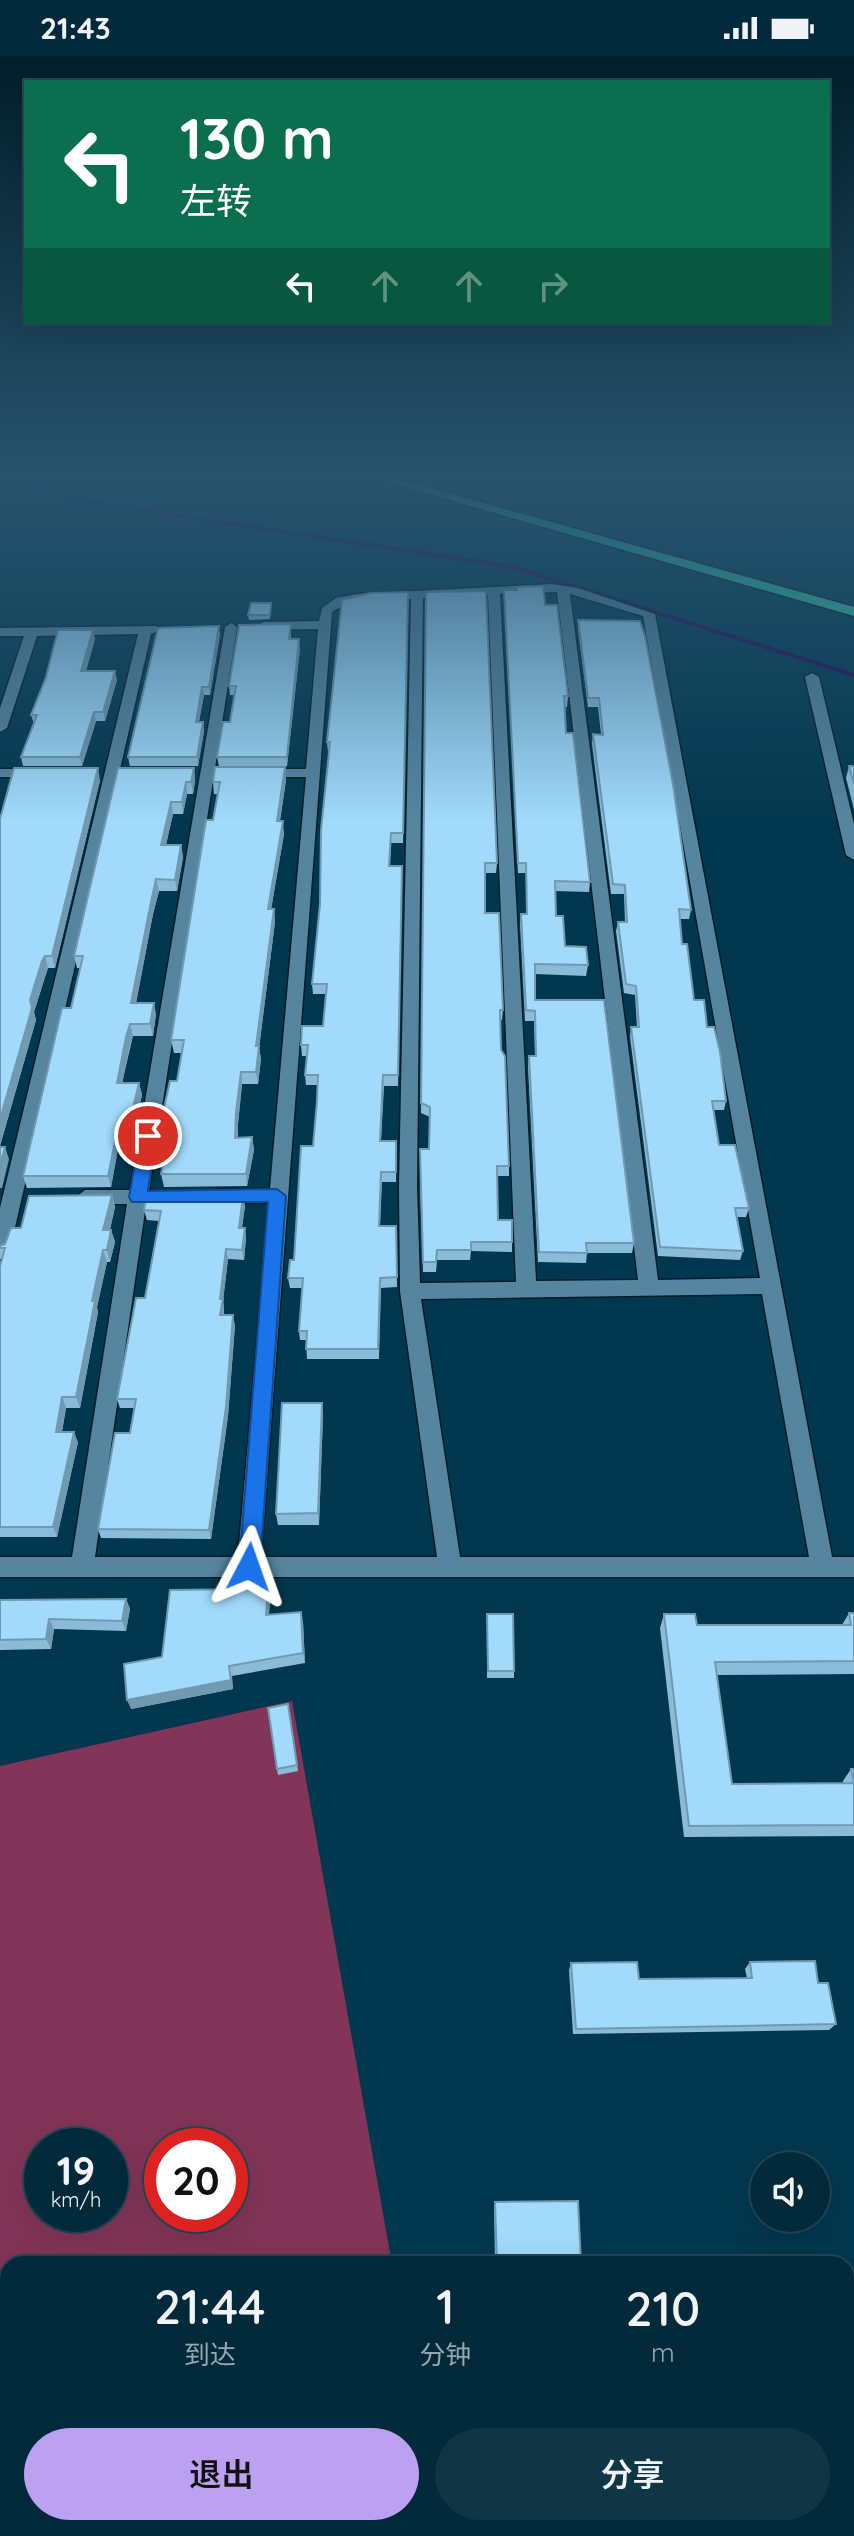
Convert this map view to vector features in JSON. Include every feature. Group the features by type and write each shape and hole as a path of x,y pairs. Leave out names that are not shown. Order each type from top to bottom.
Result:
{"highway":[{"path":"779,591 854,612"}],"street":[{"path":"249,1567 326,611 340,601 480,591"},
{"path":"494,591 526,1289"},
{"path":"563,591 649,1288"},
{"path":"569,591 649,614 822,1567"},
{"path":"417,594 408,1186 410,1291 450,1567"},
{"path":"82,1567 138,1197 216,773 224,628 323,625"},
{"path":"0,632 173,630"},
{"path":"0,1249 145,631"},
{"path":"0,728 32,632"},
{"path":"812,677 854,855"},
{"path":"0,773 56,773"},
{"path":"216,773 311,773"},
{"path":"200,1196 277,1196"},
{"path":"59,1198 169,1197"},
{"path":"410,1291 771,1286"},
{"path":"0,1567 854,1567"}],"shaded area":[{"path":"292,1701 391,2256 0,2256 0,1766"}],"building":[{"path":"486,591 497,863 485,863 485,913 499,913 503,1010 500,1010 501,1050 505,1056 509,1166 497,1166 498,1220 512,1220 512,1242 471,1242 471,1250 437,1250 436,1262 423,1262 420,1149 429,1149 430,1107 421,1103 426,592"},
{"path":"504,591 543,591 545,605 557,605 568,696 564,696 566,733 573,733 590,882 555,881 556,916 563,916 565,946 586,947 588,965 535,964 535,1000 604,1000 634,1243 586,1243 587,1253 539,1252 529,1056 536,1056 535,1011 526,1010 521,914 527,914 526,863 518,863"},
{"path":"408,592 403,833 391,833 389,866 402,866 398,1075 383,1075 380,1141 396,1141 396,1172 381,1172 379,1226 396,1226 397,1277 380,1278 378,1349 306,1349 307,1331 299,1331 303,1278 288,1278 290,1260 294,1260 301,1146 313,1146 317,1101 318,1075 305,1075 308,1045 301,1045 302,1026 323,1026 327,984 312,984 320,904 321,830 330,742 327,742 342,600 370,593"},
{"path":"251,603 271,603 270,615 248,615"},
{"path":"578,620 640,621 645,636 673,784 691,910 679,909 682,944 687,944 694,1000 704,1000 707,1027 714,1027 720,1052 726,1101 712,1101 719,1145 735,1145 749,1208 735,1208 743,1251 660,1247 631,1027 639,1027 636,986 626,984 618,922 627,922 625,885 613,884 593,734 603,735 599,698 588,698"},
{"path":"291,624 289,639 299,639 287,757 217,757 223,722 230,722 236,686 229,686 239,625"},
{"path":"219,626 209,687 202,687 196,722 203,722 197,757 128,757 158,628"},
{"path":"58,630 93,630 81,671 115,671 103,712 94,712 80,757 21,757 37,715 31,715 46,677"},
{"path":"849,766 854,766 854,784"},
{"path":"215,767 285,767 277,821 283,821 268,909 274,909 256,1046 259,1046 256,1072 241,1072 236,1112 235,1138 252,1137 246,1174 161,1174 166,1144 156,1144 170,1081 177,1081 184,1040 171,1040 206,820 213,820 220,782 213,782"},
{"path":"14,768 98,768 52,956 45,956 42,961 30,1000 32,1008 0,1119 0,819"},
{"path":"118,768 194,768 191,782 186,782 182,802 171,802 161,845 181,845 175,880 156,879 131,1003 154,1003 150,1024 130,1024 117,1083 139,1083 126,1137 116,1137 108,1176 23,1176 62,1008 71,1008 83,956 74,956"},
{"path":"0,1147 5,1147 0,1165"},
{"path":"112,1195 103,1230 111,1230 107,1250 103,1250 92,1301 95,1301 76,1397 62,1397 56,1432 74,1432 53,1527 0,1527 0,1266 5,1248 0,1246 5,1244 11,1228 21,1228 29,1196"},
{"path":"243,1196 239,1228 245,1228 242,1250 226,1249 220,1299 223,1299 220,1315 233,1315 226,1407 209,1530 98,1529 115,1433 130,1433 136,1399 117,1399 136,1298 145,1298 161,1211 144,1210 146,1197"},
{"path":"282,1403 322,1403 318,1513 276,1514"},
{"path":"268,1589 266,1615 301,1612 303,1653 229,1666 231,1680 127,1700 124,1664 162,1657 170,1590"},
{"path":"126,1599 122,1621 49,1619 46,1639 0,1640 0,1600"},
{"path":"849,1613 854,1613 854,1661 715,1662 732,1784 854,1783 854,1825 689,1826 664,1614 695,1614 697,1625 851,1625"},
{"path":"487,1614 513,1614 514,1671 488,1671"},
{"path":"288,1704 297,1765 277,1769 268,1708"},
{"path":"815,1961 818,1983 828,1983 836,2024 576,2029 571,1963 637,1962 639,1979 752,1978 750,1962"},
{"path":"578,2201 581,2256 497,2256 495,2202"}],"waterway":[{"path":"588,591 854,675"}],"route":[{"path":"148,1136 138,1197 277,1196 249,1567"}]}
